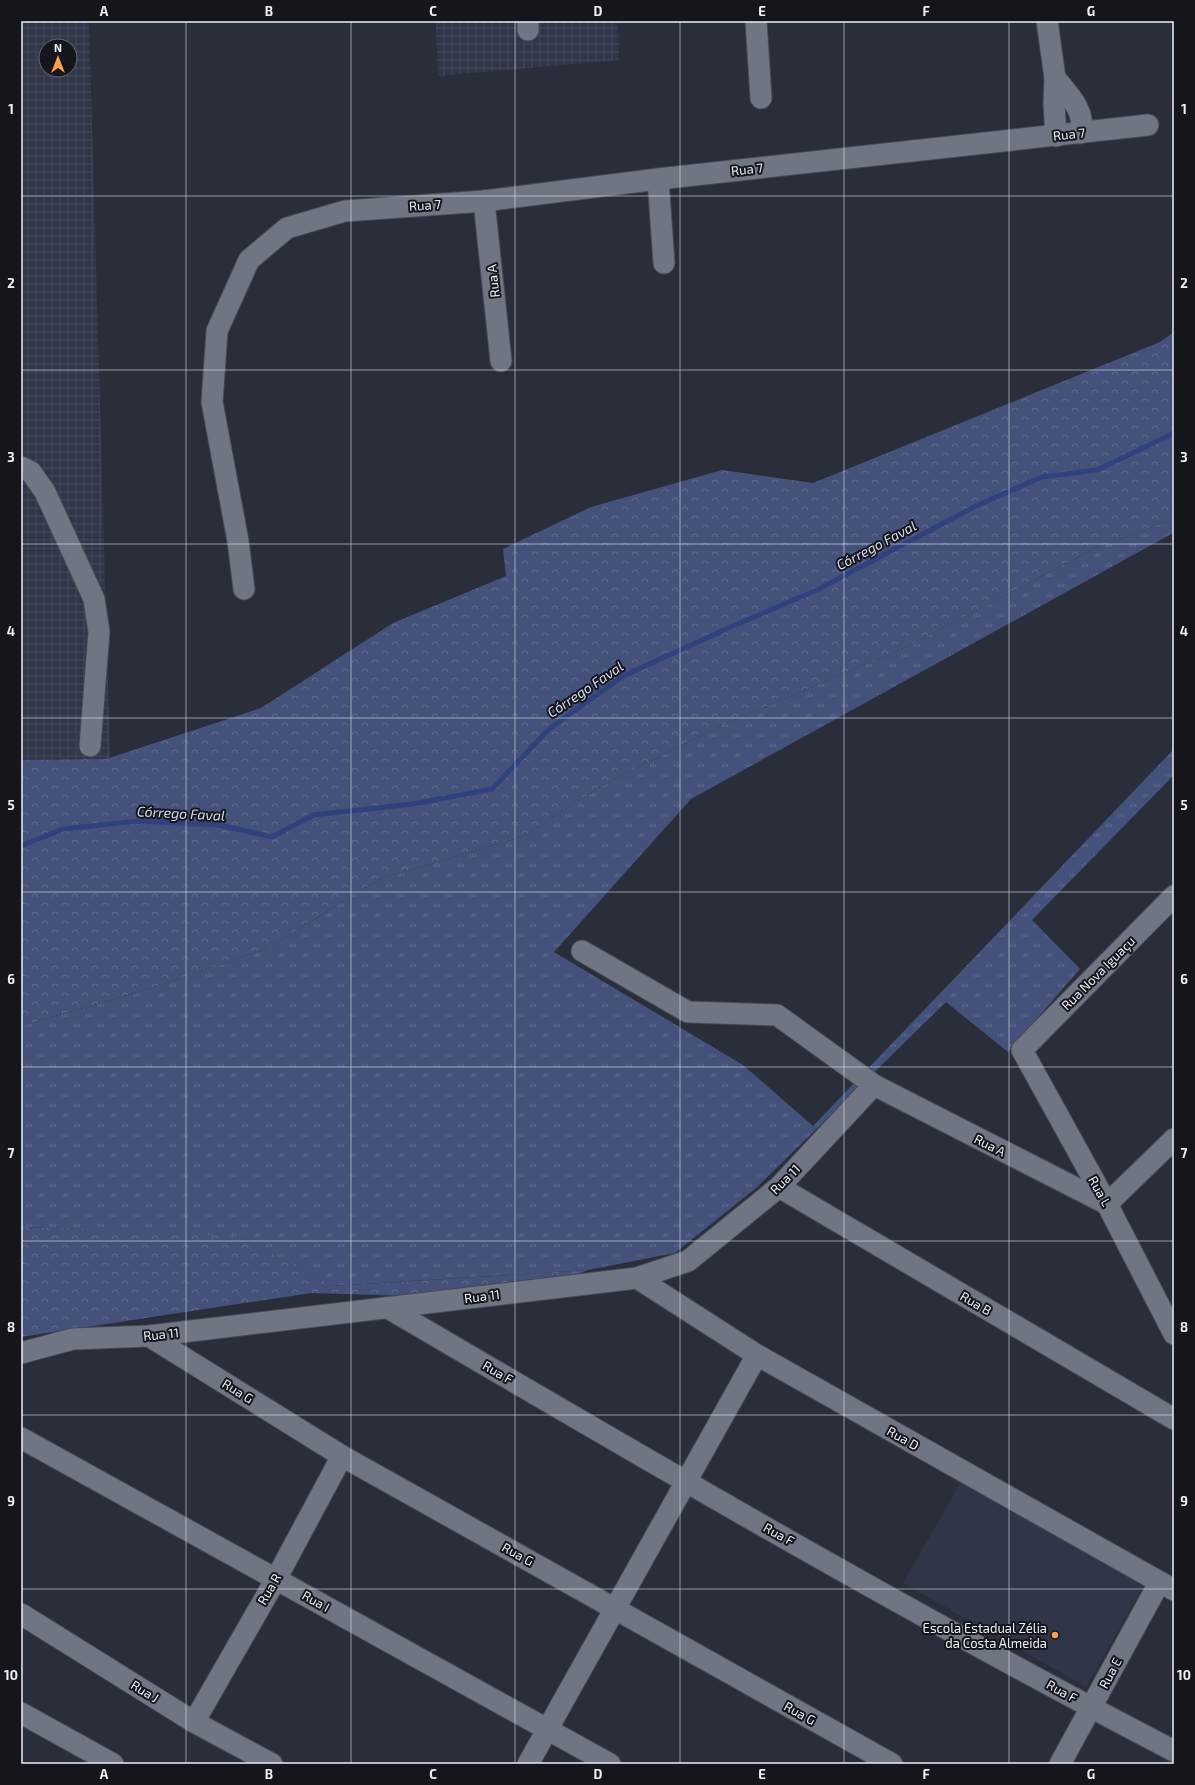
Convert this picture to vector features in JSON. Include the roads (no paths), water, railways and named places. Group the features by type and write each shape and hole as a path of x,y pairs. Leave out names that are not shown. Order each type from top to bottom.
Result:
{"street":[{"path":"756,21 761,98"},
{"path":"1047,21 1055,78 1054,117 1056,136"},
{"path":"1055,78 1078,110 1082,126 1080,133"},
{"name":"Rua 7","path":"244,589 238,541 212,402 217,331 249,260 287,228 345,211 484,201 658,179 1148,126"},
{"path":"658,179 664,263"},
{"name":"Rua A","path":"484,201 501,361"},
{"path":"21,467 31,472 45,492 94,599 99,632 90,746"},
{"name":"Rua Nova Iguaçu","path":"1022,1050 1174,896"},
{"name":"Rua A","path":"582,951 688,1012 777,1015 874,1085 1107,1204"},
{"name":"Rua L","path":"1022,1050 1107,1204 1174,1334"},
{"name":"Rua 11","path":"21,1353 73,1339 149,1336 637,1278 688,1261 779,1187 874,1085"},
{"path":"1107,1204 1174,1139"},
{"name":"Rua B","path":"779,1187 1174,1419"},
{"name":"Rua D","path":"637,1278 757,1355 1166,1586"},
{"name":"Rua F","path":"388,1308 686,1482 1091,1708 1174,1751"},
{"name":"Rua G","path":"149,1336 342,1456 889,1763"},
{"path":"528,1764 757,1355"},
{"name":"Rua I","path":"21,1438 610,1764"},
{"name":"Rua R","path":"194,1722 276,1579 342,1456"},
{"name":"Rua E","path":"1060,1764 1091,1708 1166,1586"},
{"name":"Rua J","path":"21,1614 194,1722 272,1764"},
{"path":"21,1713 113,1764"}],"waterway":[{"name":"Córrego Faval","path":"21,846 63,829 137,821 219,825 272,837 313,815 413,804 492,789 549,729 623,676 817,590 976,506 1042,477 1097,470 1174,433"}],"place":[{"name":"Escola Estadual Zélia da Costa Almeida","path":"1055,1635"}]}
